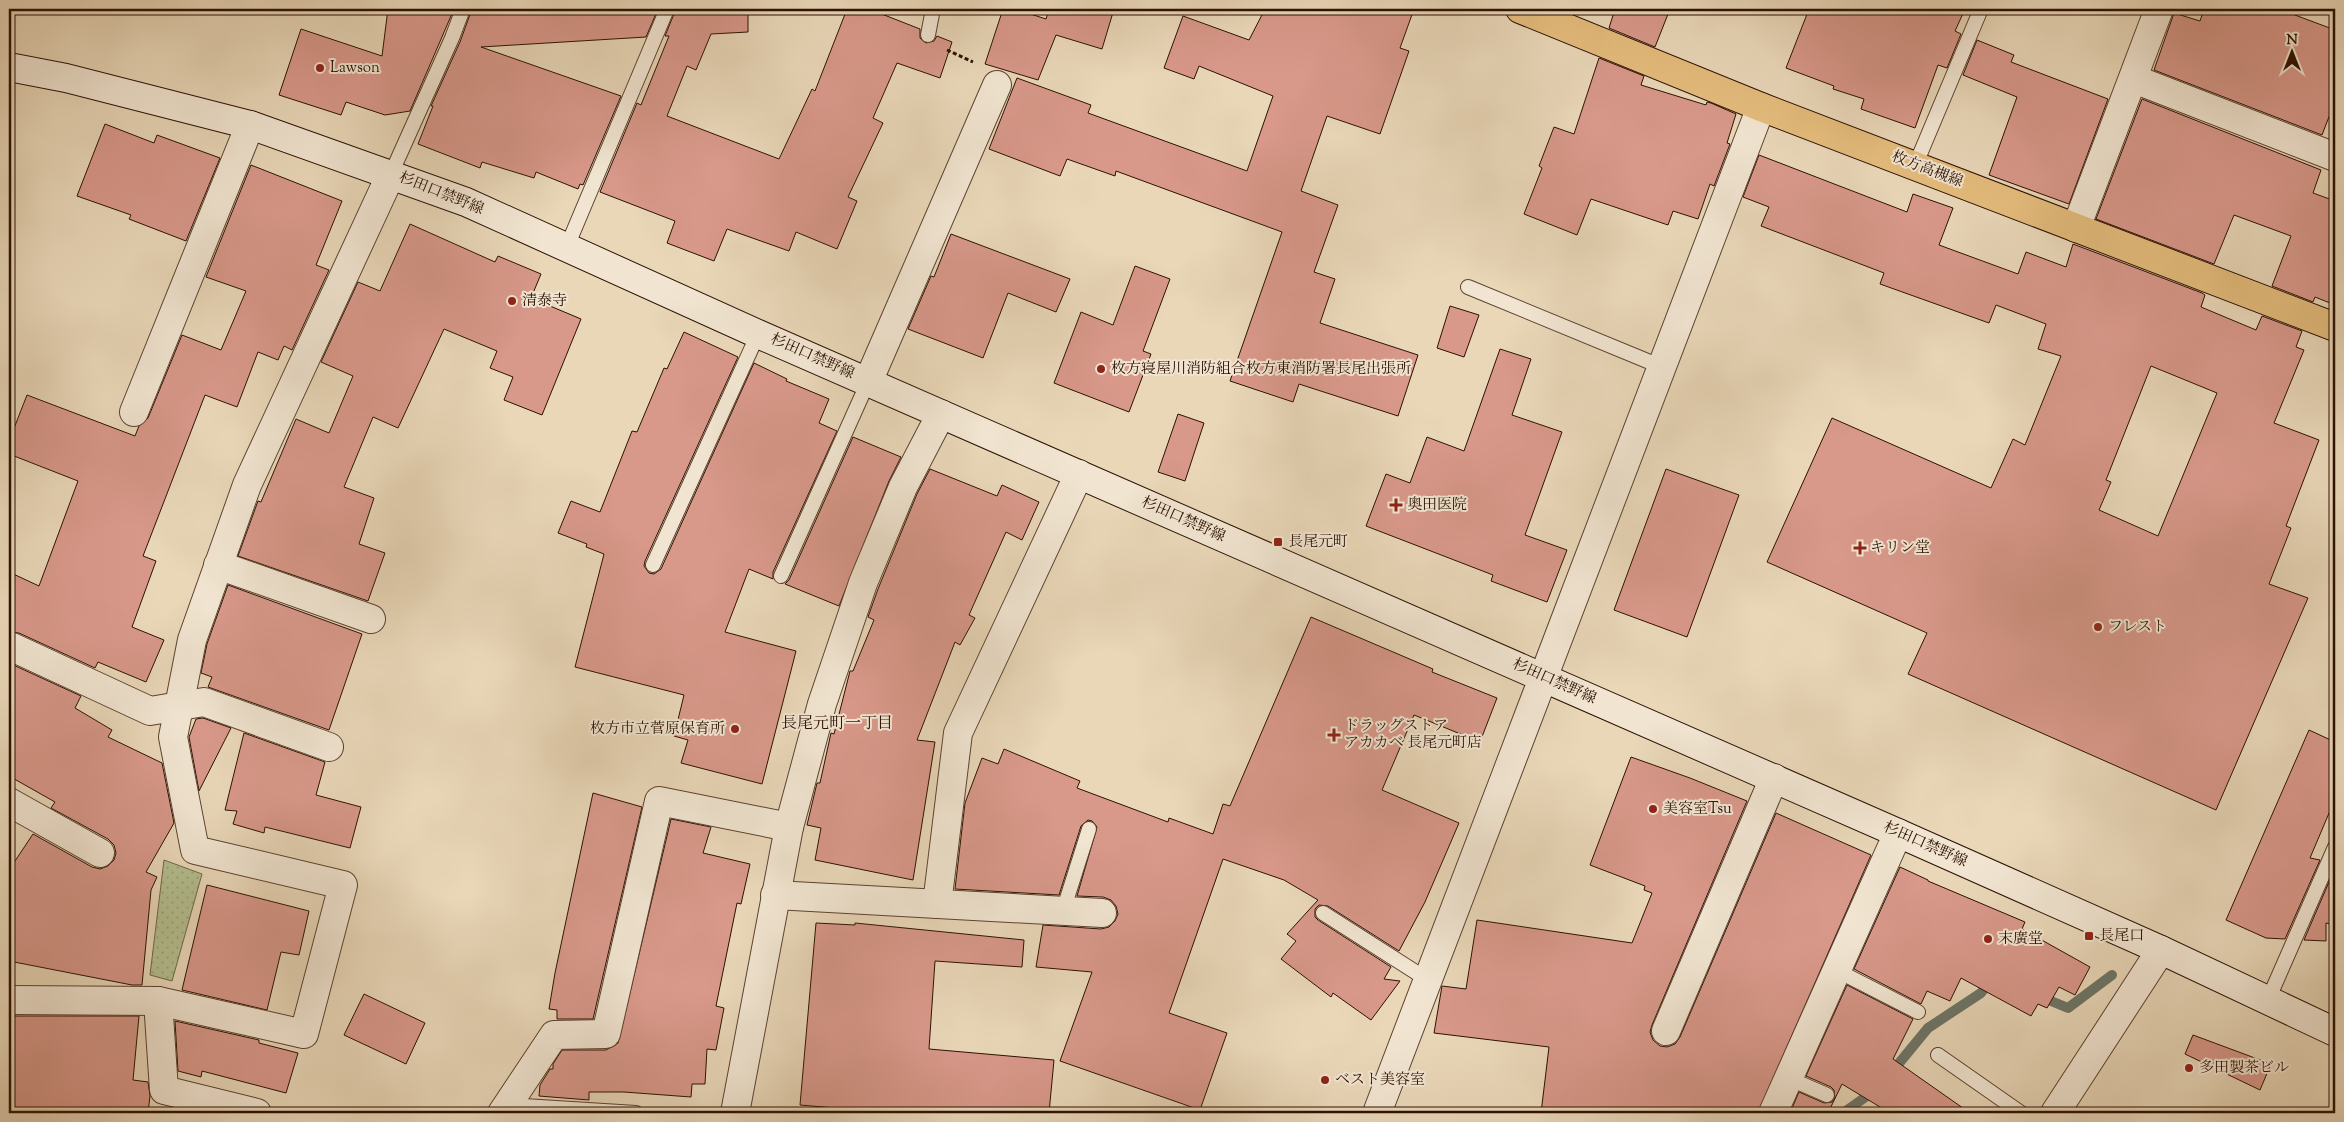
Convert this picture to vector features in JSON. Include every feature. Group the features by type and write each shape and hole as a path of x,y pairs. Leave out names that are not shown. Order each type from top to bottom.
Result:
{"main road":[{"name":"枚方高槻線","path":"1520,9 1761,107 2335,327"}],"street":[{"path":"2076,228 2159,9"},
{"name":"杉田口禁野線","path":"9,68 66,78 250,125 466,202 566,250 1898,832 2161,950 2335,1032"},
{"path":"2134,79 2335,157"},
{"path":"868,382 997,85"},
{"path":"1377,1113 1761,107"},
{"path":"134,412 250,125"},
{"path":"9,1000 158,1001 304,1034 343,885 195,850 173,737 192,640 247,485 391,174"},
{"path":"735,1113 789,827 822,704 863,583 903,486 942,414"},
{"path":"937,904 958,733 1079,474"},
{"path":"218,565 371,619"},
{"path":"12,647 150,711 204,702 329,747"},
{"path":"1666,1031 1774,778"},
{"path":"505,1109 554,1036 606,1034 659,801 789,827"},
{"path":"9,802 100,852"},
{"path":"1772,1113 1898,832"},
{"path":"775,895 1102,912"},
{"path":"2055,1113 2161,950"},
{"path":"158,1001 164,1090 258,1113"}],"lane":[{"path":"391,174 452,38 463,9"},
{"path":"566,250 667,9"},
{"path":"928,35 934,9"},
{"path":"1915,166 1980,9"},
{"path":"1468,286 1662,366"},
{"path":"653,565 758,334"},
{"path":"781,576 868,382"},
{"path":"1063,911 1090,829"},
{"path":"2268,1000 2335,847"},
{"path":"1323,912 1428,980"},
{"path":"1836,970 1918,1012"},
{"path":"1938,1056 2021,1113"},
{"path":"1788,1078 1827,1095"},
{"path":"505,1109 636,1113"}],"path":[{"path":"928,35 934,44 994,72 997,85"}],"green space":[{"path":"164,860 202,874 172,981 150,975"}],"building":[{"path":"388,9 454,9 410,111 385,115 346,102 341,115 279,95 301,29 382,56"},
{"path":"472,9 658,9 646,37 481,47 621,96 583,185 580,184 578,189 536,172 534,178 482,162 480,168 418,144 433,106 431,106 460,42"},
{"path":"676,9 748,9 748,32 711,34 696,70 687,66 667,116 779,159 812,89 815,91 847,9 869,9 920,29 920,38 926,43 934,41 937,36 952,42 940,78 897,63 873,118 883,123 848,197 857,201 837,249 796,232 789,251 727,229 714,261 667,243 675,221 600,192 637,103 641,105 669,36 665,36"},
{"path":"1003,9 1015,9 1046,19 1049,9 1114,9 1102,49 1056,35 1038,80 985,64"},
{"path":"1265,9 1414,9 1400,48 1409,51 1380,134 1327,116 1301,191 1338,205 1314,272 1335,279 1320,323 1418,355 1398,416 1299,384 1293,402 1230,381 1282,232 1116,171 1115,176 1067,159 1060,176 989,149 1017,78 1091,105 1088,113 1247,171 1273,96 1199,66 1194,79 1164,68 1183,16 1249,40"},
{"path":"1615,9 1670,9 1655,47 1609,28"},
{"path":"1809,9 1965,9 1955,31 1961,34 1947,68 1938,65 1915,128 1861,109 1864,99 1833,89 1834,86 1786,68"},
{"path":"2204,9 2279,9 2335,30 2335,101 2322,135 2154,70 2174,13 2200,21"},
{"path":"1977,40 2014,55 2011,62 2108,99 2069,204 1989,175 2017,97 1963,75"},
{"path":"1599,58 1644,76 1641,85 1706,105 1707,102 1711,103 1736,114 1727,143 1730,144 1714,186 1710,184 1698,219 1673,211 1668,225 1591,199 1577,235 1524,214 1542,168 1539,166 1554,127 1574,134"},
{"path":"2142,99 2321,170 2313,193 2335,201 2335,305 2315,297 2313,302 2272,286 2291,236 2234,215 2214,264 2096,219"},
{"path":"105,124 154,143 157,135 220,158 186,241 129,219 131,215 77,196"},
{"path":"1759,155 1907,212 1913,194 1953,208 1939,245 2018,274 2026,252 2066,267 2073,244 2202,293 2205,295 2201,307 2256,330 2262,316 2302,331 2296,347 2304,350 2274,423 2319,440 2286,526 2291,528 2269,584 2308,598 2216,810 1908,674 1927,633 1767,562 1832,418 1991,488 2013,439 2025,445 2061,356 2038,349 2046,324 1996,305 1989,323 1880,284 1884,273 1761,226 1769,207 1743,197","holes":["2151,366 2217,393 2158,536 2099,510 2111,482 2106,480"]},
{"path":"251,165 342,201 316,265 329,270 292,350 284,346 278,360 258,352 237,407 205,395 143,556 156,561 132,627 164,640 146,682 98,662 95,668 19,633 9,632 9,572 39,586 78,481 9,454 9,441 27,395 135,436 139,426 148,418 182,335 221,350 246,291 206,277"},
{"path":"410,224 495,262 498,256 541,274 531,298 581,319 542,415 504,400 513,377 490,368 497,351 444,329 398,428 373,417 344,487 374,498 359,544 385,553 368,601 238,556 258,501 261,502 296,419 329,433 353,376 321,362 358,282 380,291"},
{"path":"951,234 1070,279 1056,312 1008,293 983,358 908,329 931,276 934,277"},
{"path":"1135,266 1170,279 1143,351 1151,354 1129,412 1054,383 1081,312 1113,325"},
{"path":"1450,306 1479,315 1464,357 1437,348"},
{"path":"684,332 738,357 645,561 644,566 649,573 654,574 661,569 754,363 787,379 786,381 829,399 819,423 837,431 773,572 773,579 749,569 725,632 796,651 762,784 681,763 688,740 674,736 684,695 575,667 604,554 586,547 587,544 558,533 571,501 600,512 632,431 637,432 664,368 667,369"},
{"path":"1500,349 1531,359 1512,415 1562,432 1525,535 1567,550 1547,602 1491,581 1493,575 1366,526 1386,474 1410,483 1427,437 1464,451"},
{"path":"1178,414 1204,423 1185,481 1158,472"},
{"path":"853,437 901,457 889,481 839,606 785,584 789,580"},
{"path":"930,469 997,496 1002,485 1039,502 1022,540 1006,532 969,615 975,618 960,645 955,642 917,740 935,742 913,880 815,860 821,828 807,825 817,783 820,783 831,733 834,734 850,671 853,671 874,620 868,617 917,494"},
{"path":"1666,469 1739,495 1687,637 1614,610"},
{"path":"228,585 362,634 329,730 208,687 212,677 201,673 207,644"},
{"path":"1311,617 1433,669 1432,672 1497,698 1480,742 1414,715 1382,790 1459,823 1425,902 1399,951 1328,906 1319,905 1315,909 1315,917 1318,920 1391,967 1384,979 1400,981 1371,1020 1333,993 1331,997 1281,959 1296,941 1287,934 1318,900 1284,880 1223,859 1169,1013 1227,1033 1200,1110 1060,1061 1092,972 1036,967 1043,925 1101,929 1109,927 1115,921 1118,914 1116,906 1111,900 1103,897 1077,896 1097,827 1092,821 1088,820 1081,826 1059,895 955,889 965,803 982,758 998,764 1004,749 1080,781 1077,788 1168,822 1169,818 1213,834 1223,804 1230,806"},
{"path":"9,663 81,696 75,708 112,730 108,737 162,763 174,823 146,872 157,877 151,890 142,985 132,985 9,961 9,914 13,893 9,890 9,870 33,834 92,867 100,869 108,866 114,860 116,853 114,845 108,839 51,808 55,802 9,776"},
{"path":"203,718 231,728 199,791 189,737 196,719"},
{"path":"2309,730 2335,742 2335,799 2310,858 2320,860 2285,939 2266,938 2226,920"},
{"path":"244,733 325,762 316,795 361,807 350,848 265,827 264,833 233,824 237,811 225,810"},
{"path":"1631,757 1747,801 1652,1025 1650,1032 1653,1040 1660,1046 1667,1047 1675,1044 1680,1037 1776,813 1871,855 1758,1113 1541,1113 1549,1047 1434,1033 1442,986 1466,989 1477,920 1632,943 1652,893 1644,890 1645,886 1590,865"},
{"path":"593,793 642,807 593,1019 557,1019 557,1010 549,1009"},
{"path":"671,819 711,827 703,853 750,864 741,904 737,903 716,1006 724,1008 716,1050 707,1049 705,1084 692,1084 691,1097 624,1092 589,1092 589,1100 539,1096 540,1085 550,1069 553,1069 553,1064 562,1050 606,1050 618,1043"},
{"path":"1900,867 1928,881 2025,922 2022,929 2090,967 2075,995 2059,987 2047,1008 2038,1004 2031,1016 1961,978 1950,1001 1927,991 1921,1004 1854,969"},
{"path":"2335,868 2335,925 2326,923 2326,941 2304,940"},
{"path":"207,885 309,911 299,955 281,952 267,1010 182,990"},
{"path":"816,923 855,925 855,923 1024,940 1022,967 935,961 929,1049 1054,1060 1049,1113 894,1113 800,1105"},
{"path":"1847,985 1913,1019 1893,1059 1970,1113 1890,1113 1842,1084 1828,1113 1790,1113 1799,1092 1824,1103 1832,1102 1835,1098 1834,1090 1831,1087 1806,1076"},
{"path":"364,994 425,1023 406,1064 344,1035"},
{"path":"9,1016 139,1016 133,1080 148,1082 150,1096 148,1113 11,1113"},
{"path":"175,1021 259,1040 259,1043 298,1053 286,1093 202,1071 201,1077 178,1071"},
{"path":"2193,1035 2271,1064 2260,1090 2185,1054"}],"waterway":[{"path":"2039,996 2068,1008 2112,975"},
{"path":"1891,1073 1928,1028 1981,993 1991,980"},
{"path":"1843,1113 1874,1091"}],"place":[{"name":"Lawson","path":"320,68"},
{"name":"清泰寺","path":"512,301"},
{"name":"枚方寝屋川消防組合枚方東消防署長尾出張所","path":"1101,369"},
{"name":"奥田医院","path":"1396,505"},
{"name":"長尾元町","path":"1278,542"},
{"name":"キリン堂","path":"1860,548"},
{"name":"フレスト","path":"2098,627"},
{"name":"枚方市立菅原保育所","path":"735,729"},
{"name":"ドラッグストア アカカベ 長尾元町店","path":"1334,735"},
{"name":"美容室Tsu","path":"1653,809"},
{"name":"長尾口","path":"2089,936"},
{"name":"末廣堂","path":"1988,939"},
{"name":"多田製茶ビル","path":"2189,1068"},
{"name":"ベスト美容室","path":"1325,1080"}],"district":[{"name":"長尾元町一丁目","path":"837,724"}]}
